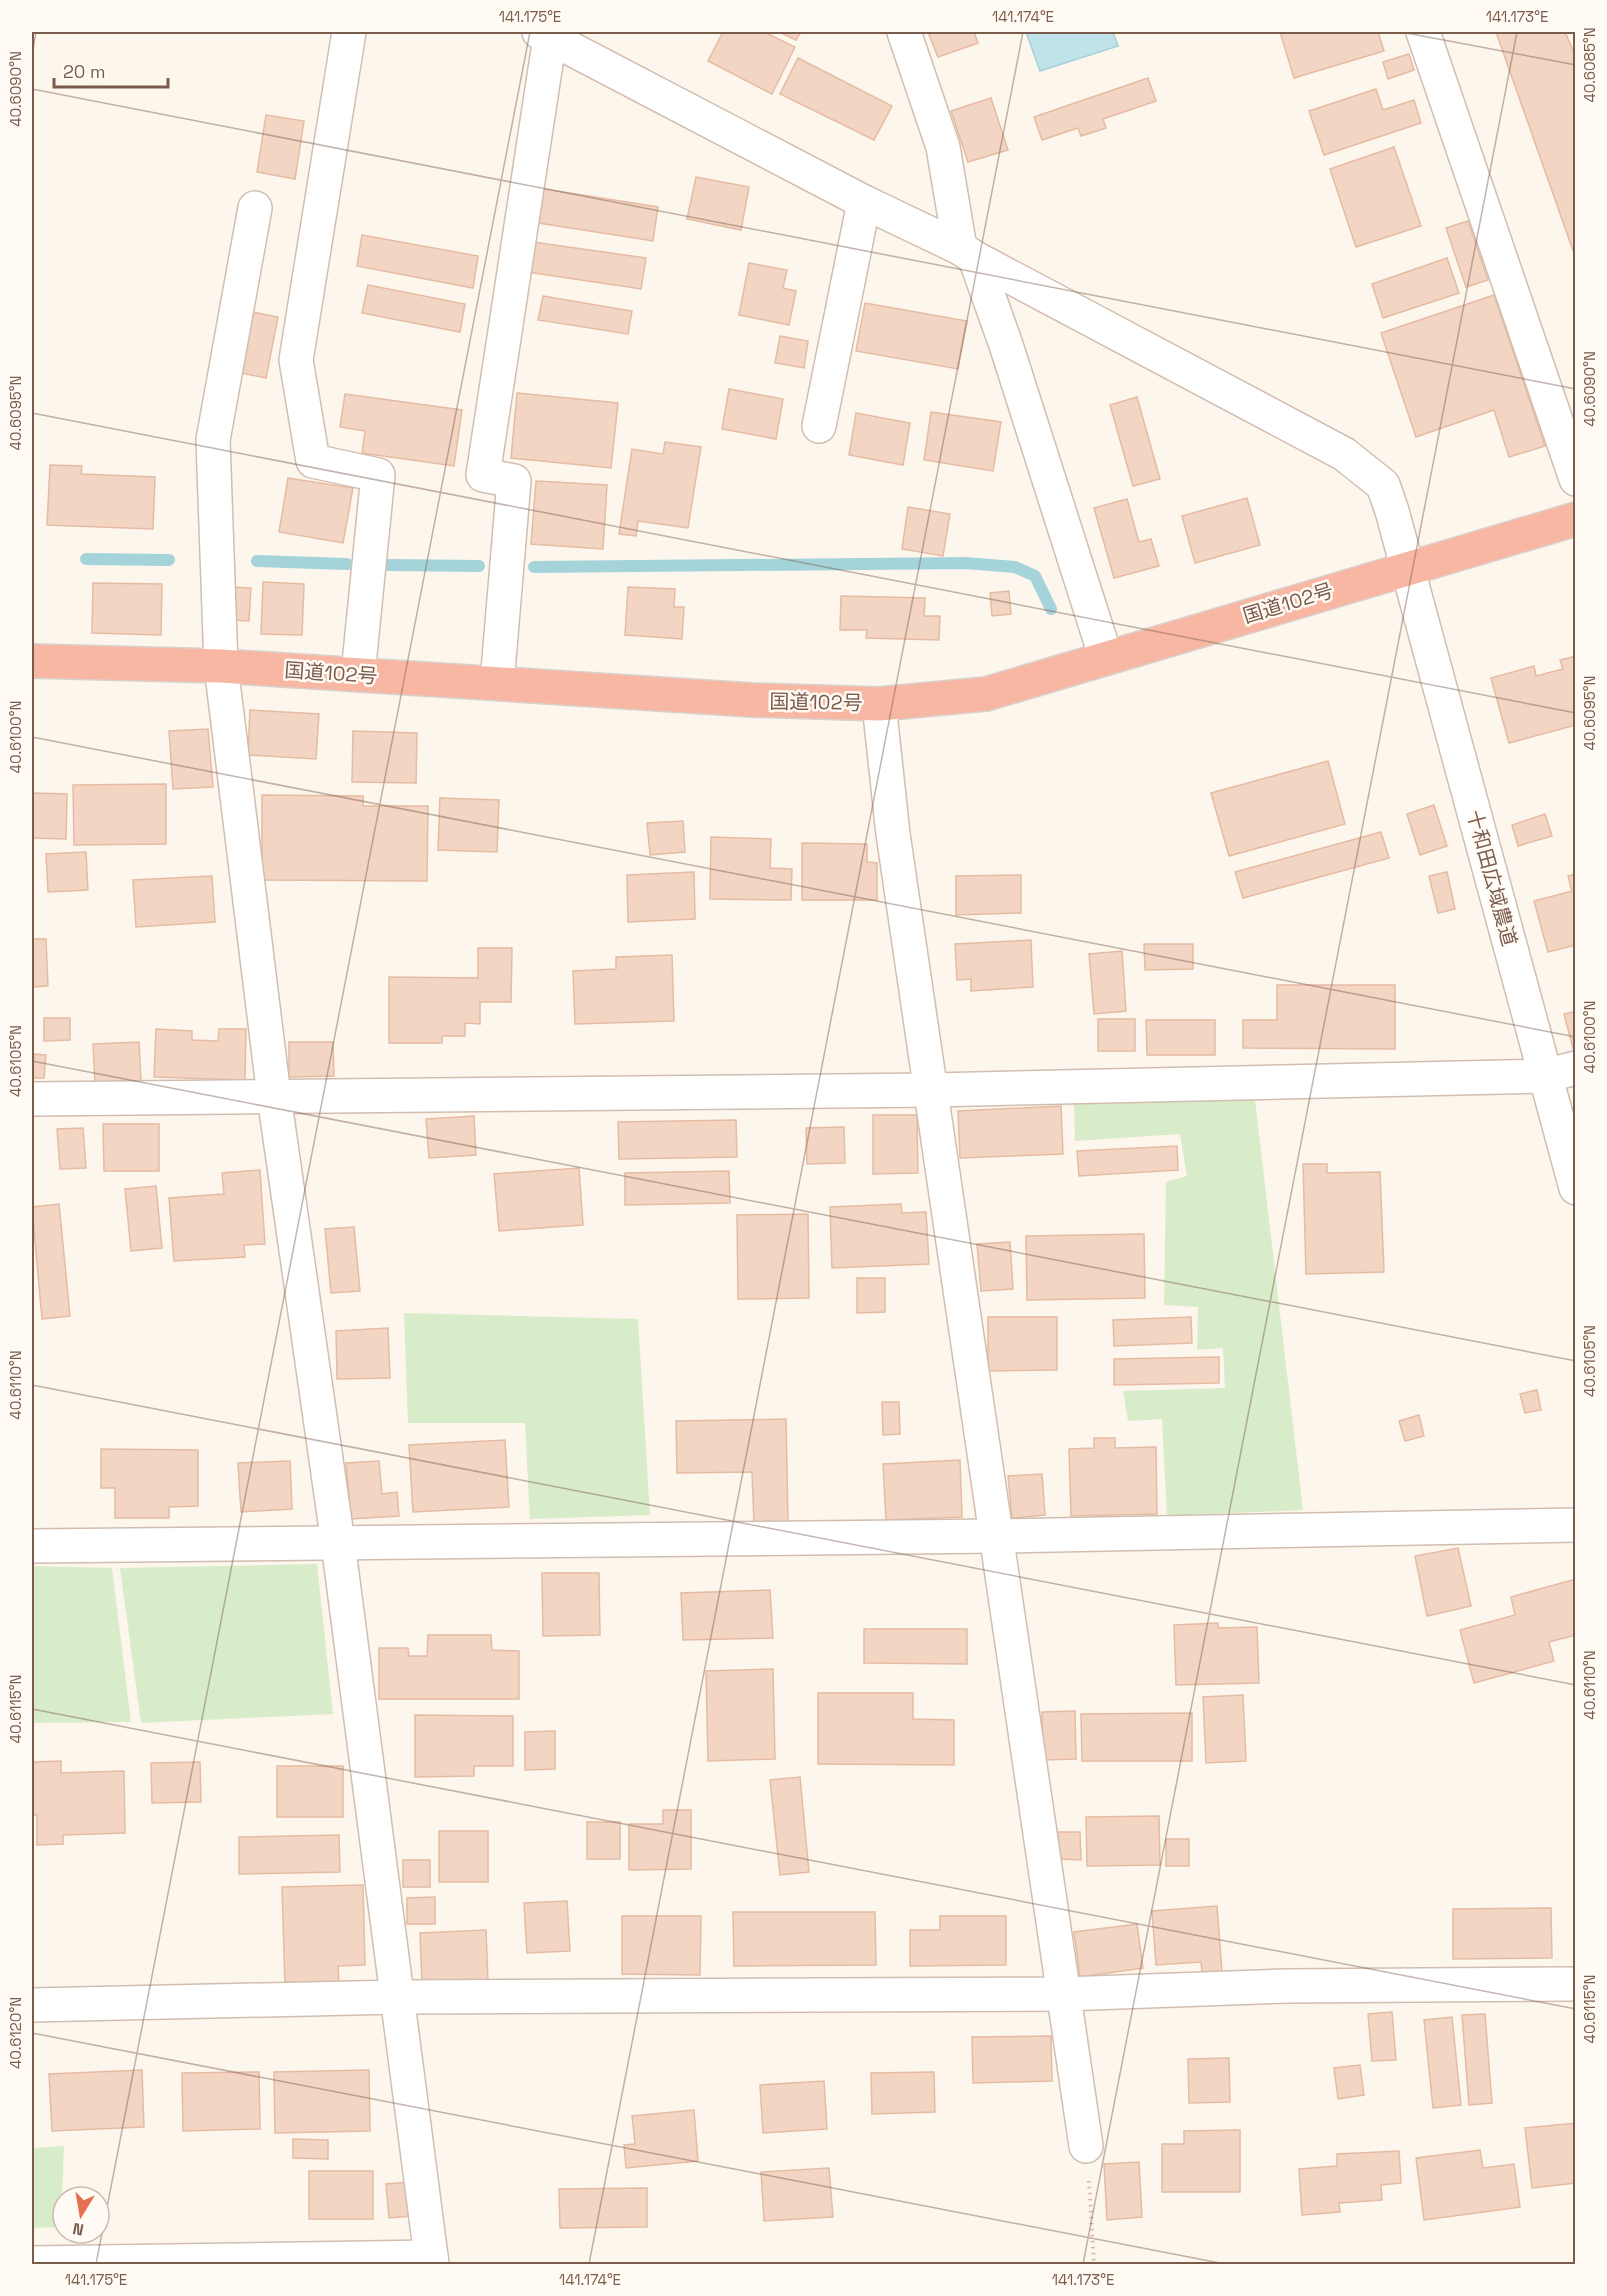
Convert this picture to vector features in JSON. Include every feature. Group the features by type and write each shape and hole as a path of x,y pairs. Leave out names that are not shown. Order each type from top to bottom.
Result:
{"highway":[{"name":"国道102号","path":"32,661 221,666 752,700 879,704 986,694 1408,567 1574,525"}],"street":[{"path":"349,32 296,360 314,461 378,475 358,674"},
{"path":"904,32 943,147 968,253 1006,345 1106,658"},
{"path":"1423,32 1575,479"},
{"path":"497,683 514,481 483,475 545,34"},
{"name":"十和田広域農道","path":"545,34 864,202 968,253 1344,454 1383,485 1408,567 1575,1188"},
{"path":"819,426 864,202"},
{"path":"32,2263 431,2261 338,1543 274,1096 221,666 213,440 255,208"},
{"path":"879,704 893,834 1086,2146"},
{"path":"32,1099 932,1090 1544,1076 1575,1068"},
{"path":"32,1546 997,1536 1575,1525"},
{"path":"32,2005 398,1997 1064,1994 1287,1986 1575,1984"}],"path":[{"path":"1086,2146 1094,2265"}],"green space":[{"path":"1074,1100 1255,1100 1303,1510 1167,1516 1162,1419 1128,1421 1123,1391 1225,1388 1223,1348 1197,1350 1198,1307 1164,1305 1166,1182 1187,1176 1180,1134 1075,1141"},
{"path":"404,1313 638,1319 650,1515 530,1519 525,1423 408,1423"},
{"path":"317,1564 333,1714 141,1723 120,1568"},
{"path":"32,1566 112,1568 131,1722 32,1723"},
{"path":"32,2067 33,2148 64,2146 63,2185 51,2185 51,2227 32,2228"}],"water":[{"path":"1026,32 1113,32 1118,46 1040,71"}],"building":[{"path":"723,32 764,32 795,47 772,94 708,61"},
{"path":"779,32 801,32 796,40"},
{"path":"928,32 974,32 978,43 938,57"},
{"path":"1280,32 1378,32 1384,51 1294,78"},
{"path":"1496,32 1565,32 1576,57 1576,259"},
{"path":"1409,54 1414,70 1388,79 1383,62"},
{"path":"798,58 892,106 874,140 780,94"},
{"path":"1148,78 1156,101 1103,119 1106,128 1081,136 1078,128 1042,140 1034,117"},
{"path":"1376,89 1383,110 1414,100 1421,123 1324,155 1309,111"},
{"path":"991,98 1008,150 968,162 951,111"},
{"path":"266,115 304,121 295,179 257,172"},
{"path":"1394,147 1421,226 1356,247 1330,169"},
{"path":"696,177 749,187 741,230 687,219"},
{"path":"544,189 658,207 653,241 539,223"},
{"path":"1468,221 1488,280 1466,287 1446,228"},
{"path":"362,235 478,256 473,288 357,266"},
{"path":"533,242 646,258 641,289 528,272"},
{"path":"1447,258 1459,293 1383,318 1372,284"},
{"path":"749,263 787,270 783,288 796,291 789,325 739,315"},
{"path":"368,285 465,304 460,332 362,313"},
{"path":"1494,295 1545,446 1509,457 1494,410 1416,437 1381,333"},
{"path":"543,296 632,311 628,334 538,320"},
{"path":"865,303 967,321 958,369 856,351"},
{"path":"247,311 278,317 266,378 236,372"},
{"path":"780,336 808,341 804,368 775,363"},
{"path":"729,389 783,399 776,439 722,429"},
{"path":"517,393 618,403 611,468 511,458"},
{"path":"345,394 462,410 454,466 362,453 365,431 340,427"},
{"path":"1137,397 1160,479 1133,486 1110,405"},
{"path":"931,412 1001,422 993,471 924,460"},
{"path":"856,413 910,423 903,465 849,455"},
{"path":"665,442 701,447 688,528 638,521 636,536 619,534 632,449 663,454"},
{"path":"50,465 82,466 81,474 155,477 153,529 47,525"},
{"path":"288,478 353,488 343,543 279,532"},
{"path":"536,481 607,485 603,549 531,544"},
{"path":"1247,498 1260,545 1195,563 1182,516"},
{"path":"1127,499 1139,542 1151,539 1159,566 1114,578 1094,508"},
{"path":"908,507 950,514 943,556 902,549"},
{"path":"263,582 304,584 302,635 261,634"},
{"path":"93,583 162,584 161,635 92,633"},
{"path":"231,587 251,588 249,621 230,620"},
{"path":"628,587 675,589 674,607 684,607 682,639 625,635"},
{"path":"1009,591 1011,614 992,616 990,593"},
{"path":"841,596 925,598 924,616 940,616 939,640 866,638 867,630 840,630"},
{"path":"1576,656 1576,725 1509,743 1491,678 1534,666 1536,676 1563,669 1560,660"},
{"path":"250,710 319,714 316,759 248,755"},
{"path":"208,729 213,787 173,789 169,731"},
{"path":"353,731 417,733 416,783 352,782"},
{"path":"1328,761 1345,824 1229,856 1211,793"},
{"path":"166,784 166,844 74,845 73,785"},
{"path":"33,793 67,794 66,839 32,838"},
{"path":"262,795 363,796 363,806 428,806 427,881 262,880"},
{"path":"440,798 499,800 497,852 438,850"},
{"path":"1434,805 1447,846 1420,855 1407,814"},
{"path":"1545,814 1552,836 1518,846 1512,825"},
{"path":"683,821 685,852 650,855 647,823"},
{"path":"1381,832 1389,858 1243,898 1235,872"},
{"path":"711,837 771,839 770,868 792,869 791,900 710,899"},
{"path":"802,843 867,844 867,862 877,863 877,900 802,900"},
{"path":"86,852 88,890 48,892 46,854"},
{"path":"694,872 695,919 628,922 627,875"},
{"path":"1447,872 1455,909 1438,913 1429,876"},
{"path":"1576,874 1576,945 1548,952 1534,901 1572,891 1568,876"},
{"path":"1021,875 1021,913 956,915 956,876"},
{"path":"212,876 215,922 136,927 133,880"},
{"path":"32,939 46,939 48,986 32,987"},
{"path":"1031,940 1033,987 971,991 971,979 957,980 955,944"},
{"path":"1144,944 1193,944 1193,969 1145,970"},
{"path":"478,948 512,948 511,1002 480,1002 480,1024 465,1023 465,1036 442,1036 442,1043 389,1043 389,977 478,978"},
{"path":"1122,951 1126,1011 1094,1014 1089,954"},
{"path":"672,955 674,1021 575,1024 573,971 616,969 616,957"},
{"path":"1277,985 1395,985 1395,1049 1243,1048 1243,1020 1277,1020"},
{"path":"1576,1011 1576,1052 1574,1052 1564,1014"},
{"path":"44,1018 70,1018 70,1040 44,1041"},
{"path":"1098,1019 1135,1019 1135,1051 1098,1051"},
{"path":"1146,1020 1215,1020 1215,1055 1147,1055"},
{"path":"156,1029 192,1031 192,1040 218,1041 219,1029 246,1029 245,1080 154,1077"},
{"path":"139,1042 141,1081 95,1083 93,1044"},
{"path":"289,1042 333,1042 334,1076 289,1077"},
{"path":"34,1054 46,1055 44,1078 32,1078"},
{"path":"1061,1106 1063,1154 960,1158 958,1111"},
{"path":"873,1115 917,1115 918,1173 873,1174"},
{"path":"474,1116 476,1155 429,1158 426,1119"},
{"path":"736,1120 737,1157 619,1159 618,1122"},
{"path":"103,1124 159,1124 159,1171 104,1171"},
{"path":"844,1127 845,1163 807,1164 806,1128"},
{"path":"83,1128 86,1168 60,1169 57,1129"},
{"path":"1177,1146 1178,1170 1079,1176 1077,1151"},
{"path":"1303,1164 1327,1164 1327,1173 1380,1172 1384,1272 1306,1274"},
{"path":"579,1168 583,1225 499,1231 494,1174"},
{"path":"260,1170 265,1244 244,1245 245,1257 174,1261 169,1198 224,1194 222,1173"},
{"path":"729,1171 730,1203 625,1205 625,1173"},
{"path":"156,1186 162,1248 131,1251 125,1189"},
{"path":"59,1204 70,1316 42,1319 32,1207"},
{"path":"901,1204 902,1213 926,1212 929,1264 832,1268 830,1207"},
{"path":"808,1214 809,1298 738,1299 737,1215"},
{"path":"354,1227 360,1291 331,1293 325,1229"},
{"path":"1144,1234 1145,1298 1027,1300 1026,1236"},
{"path":"1010,1242 1013,1289 981,1291 977,1244"},
{"path":"857,1278 885,1278 885,1312 857,1313"},
{"path":"988,1317 1057,1317 1057,1370 988,1371"},
{"path":"1191,1317 1192,1343 1114,1346 1113,1320"},
{"path":"388,1328 390,1378 337,1379 336,1331"},
{"path":"1219,1357 1219,1383 1114,1385 1114,1359"},
{"path":"1537,1390 1541,1410 1525,1413 1520,1394"},
{"path":"882,1402 899,1402 900,1434 883,1435"},
{"path":"1419,1415 1424,1436 1405,1441 1399,1421"},
{"path":"786,1419 788,1522 754,1523 752,1472 677,1473 676,1421"},
{"path":"1094,1438 1115,1438 1115,1448 1156,1447 1157,1514 1071,1516 1069,1449 1094,1448"},
{"path":"505,1440 509,1507 413,1512 409,1445"},
{"path":"101,1449 198,1450 198,1506 169,1507 169,1518 115,1518 115,1488 101,1488"},
{"path":"960,1460 962,1517 886,1520 883,1464"},
{"path":"290,1461 292,1509 241,1512 238,1463"},
{"path":"379,1461 382,1494 397,1492 399,1516 351,1519 346,1463"},
{"path":"1042,1474 1045,1515 1012,1518 1008,1476"},
{"path":"1458,1548 1471,1606 1427,1616 1415,1556"},
{"path":"542,1573 599,1573 600,1635 543,1636"},
{"path":"1576,1579 1576,1635 1549,1642 1554,1661 1474,1683 1460,1630 1515,1615 1511,1597"},
{"path":"770,1590 773,1638 683,1640 681,1593"},
{"path":"1218,1623 1218,1628 1257,1627 1259,1683 1176,1685 1174,1625"},
{"path":"864,1629 967,1629 967,1664 864,1663"},
{"path":"428,1635 491,1635 492,1650 519,1651 519,1699 379,1699 379,1648 408,1648 409,1656 427,1656"},
{"path":"773,1669 775,1759 708,1761 706,1671"},
{"path":"818,1693 913,1693 913,1719 954,1720 954,1765 818,1764"},
{"path":"1243,1695 1246,1761 1206,1763 1203,1697"},
{"path":"1075,1711 1076,1759 1043,1760 1042,1712"},
{"path":"1192,1713 1192,1761 1082,1761 1081,1714"},
{"path":"415,1715 513,1716 513,1766 474,1766 474,1776 415,1777"},
{"path":"555,1731 555,1769 525,1770 525,1732"},
{"path":"61,1761 61,1773 124,1771 125,1833 63,1835 63,1844 37,1845 37,1815 32,1815 32,1762"},
{"path":"200,1762 201,1802 152,1803 151,1763"},
{"path":"277,1766 343,1766 343,1817 277,1817"},
{"path":"800,1777 809,1872 780,1875 770,1780"},
{"path":"663,1810 691,1810 691,1869 629,1870 629,1824 663,1824"},
{"path":"1159,1816 1160,1865 1087,1866 1086,1817"},
{"path":"587,1822 620,1822 620,1859 587,1859"},
{"path":"439,1831 488,1831 488,1882 439,1882"},
{"path":"1056,1832 1080,1832 1081,1860 1057,1859"},
{"path":"339,1835 340,1872 239,1874 239,1837"},
{"path":"1166,1839 1189,1839 1189,1866 1166,1866"},
{"path":"403,1860 430,1860 430,1887 403,1887"},
{"path":"363,1885 365,1965 338,1966 339,1984 285,1985 282,1887"},
{"path":"435,1897 435,1924 407,1924 407,1898"},
{"path":"567,1901 570,1951 527,1953 524,1903"},
{"path":"1217,1906 1222,1972 1202,1973 1201,1962 1156,1965 1152,1911"},
{"path":"1551,1908 1552,1958 1453,1959 1453,1909"},
{"path":"733,1912 875,1912 876,1965 734,1966"},
{"path":"622,1916 701,1916 700,1975 622,1974"},
{"path":"940,1916 1006,1916 1006,1965 910,1966 910,1930 940,1930"},
{"path":"1137,1924 1143,1968 1080,1977 1074,1932"},
{"path":"486,1930 488,1981 422,1983 420,1933"},
{"path":"1392,2012 1396,2060 1372,2061 1368,2014"},
{"path":"1485,2014 1492,2103 1469,2105 1462,2015"},
{"path":"1452,2017 1461,2105 1433,2108 1424,2020"},
{"path":"1051,2036 1052,2081 973,2083 972,2037"},
{"path":"1229,2058 1230,2102 1189,2103 1188,2059"},
{"path":"1360,2065 1364,2095 1338,2099 1334,2068"},
{"path":"142,2070 144,2127 52,2131 49,2074"},
{"path":"369,2070 370,2131 275,2133 274,2072"},
{"path":"259,2072 260,2129 183,2131 182,2073"},
{"path":"934,2072 935,2112 872,2114 871,2073"},
{"path":"824,2081 827,2129 763,2133 760,2085"},
{"path":"694,2110 698,2161 626,2168 624,2145 635,2144 632,2116"},
{"path":"1576,2123 1576,2183 1532,2188 1525,2128"},
{"path":"1240,2130 1240,2192 1162,2192 1162,2144 1184,2144 1184,2131"},
{"path":"293,2139 328,2140 328,2159 293,2158"},
{"path":"1480,2150 1483,2168 1514,2164 1520,2207 1424,2220 1416,2158"},
{"path":"1399,2151 1401,2183 1381,2185 1382,2200 1339,2203 1340,2212 1302,2215 1299,2169 1337,2166 1337,2154"},
{"path":"1139,2162 1142,2217 1107,2220 1104,2164"},
{"path":"829,2168 833,2217 764,2221 761,2172"},
{"path":"309,2171 373,2171 373,2219 309,2219"},
{"path":"408,2182 411,2216 389,2218 386,2184"},
{"path":"647,2188 647,2227 560,2228 559,2189"}],"waterway":[{"path":"86,559 169,560"},
{"path":"257,561 347,564"},
{"path":"534,567 965,563 1015,567 1035,576 1051,609"},
{"path":"387,565 479,566"}]}
